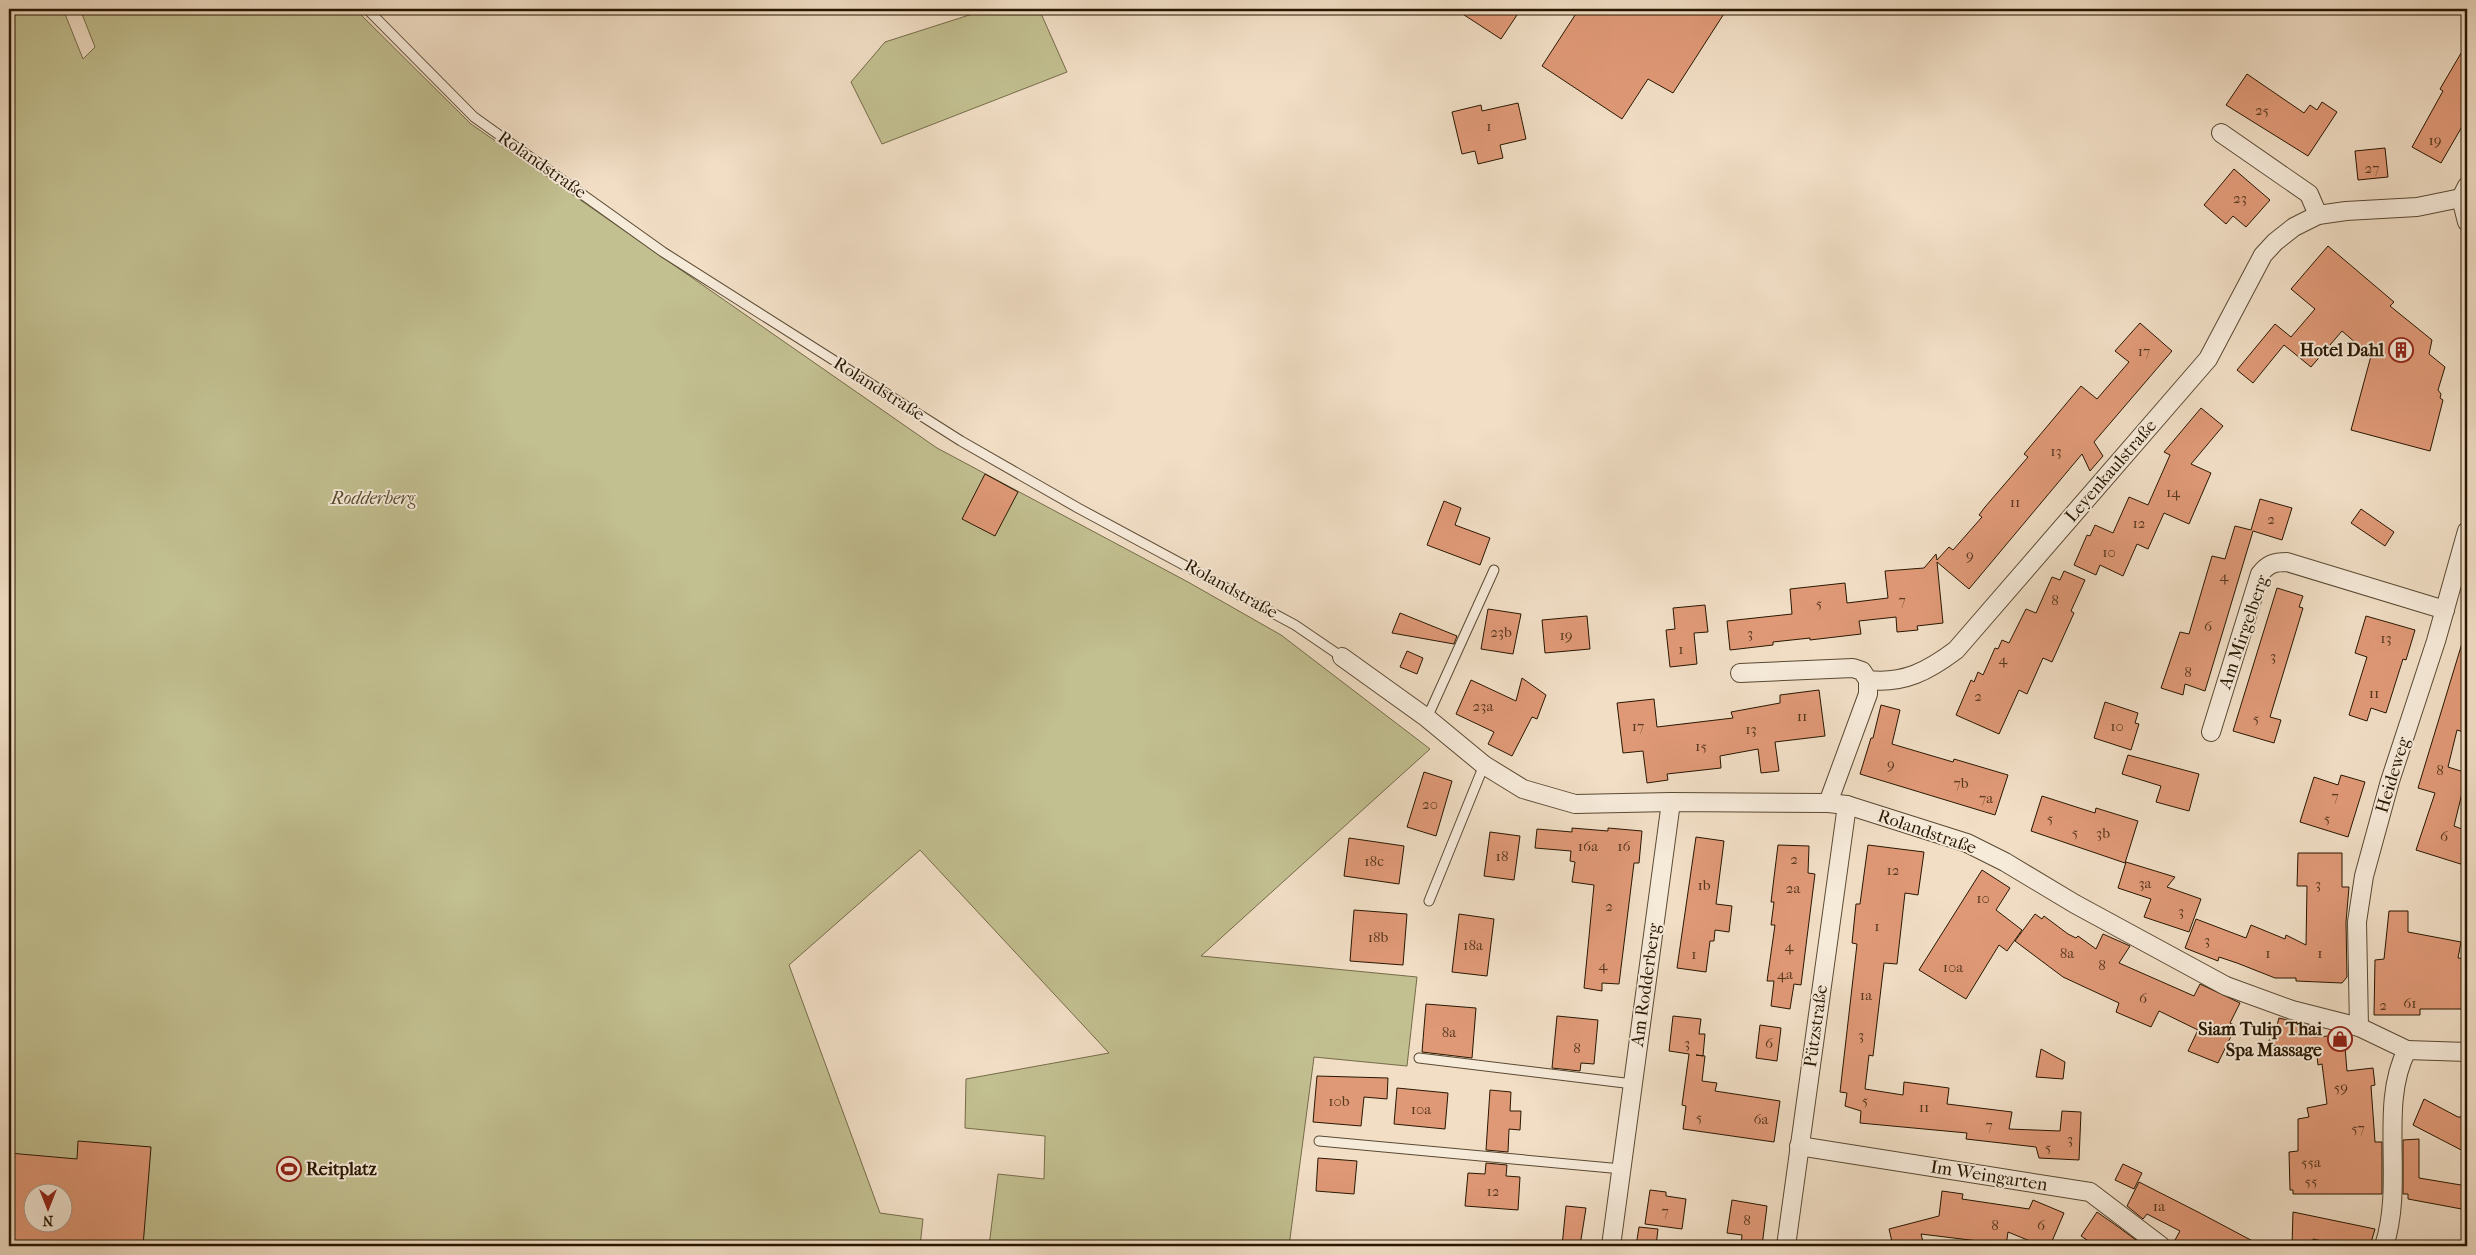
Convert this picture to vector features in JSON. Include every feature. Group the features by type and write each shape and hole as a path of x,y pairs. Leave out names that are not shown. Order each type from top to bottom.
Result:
{"street":[{"path":"2221,134 2309,194 2318,215"},
{"path":"2464,192 2467,222"},
{"name":"Leyenkaulstraße","path":"1740,673 1853,668 1862,671 1868,680 1887,682 1907,678 1932,668 1956,650 2208,359 2263,255 2294,227 2318,215 2346,210 2417,206 2464,192"},
{"name":"Heideweg","path":"2359,1027 2358,922 2364,876 2390,780 2467,531"},
{"name":"Am Mirgelberg","path":"2211,732 2260,574 2267,566 2276,562 2287,562 2444,610"},
{"name":"Rolandstraße","path":"1342,657 1427,718 1484,765 1522,788 1574,804 1671,802 1828,803 1847,805 1975,847 2006,862 2075,904 2226,986 2292,1010 2359,1027 2407,1050"},
{"path":"1828,803 1868,694 1868,680"},
{"name":"Am Rodderberg","path":"1611,1246 1671,802"},
{"name":"Pützstraße","path":"1786,1246 1847,805"},
{"path":"2384,1246 2393,1206 2393,1089 2398,1066 2407,1050 2467,1052"},
{"name":"Im Weingarten","path":"1799,1146 2090,1192 2161,1246"}],"lane":[{"name":"Rolandstraße","path":"367,9 474,117 663,252 961,441 1078,508 1295,625 1342,657"},
{"path":"1427,718 1494,570"},
{"path":"1429,901 1484,765"},
{"path":"1419,1058 1633,1084"},
{"path":"1319,1141 1622,1169"}],"green space":[{"name":"Rodderberg","path":"9,9 63,9 83,59 95,47 80,9 355,9 471,124 937,448 1188,582 1281,635 1430,749 1201,956 1417,977 1407,1066 1314,1057 1289,1246 989,1246 998,1174 1044,1179 1045,1136 965,1128 966,1079 1109,1053 920,850 789,965 880,1213 923,1219 920,1246 9,1246"},
{"path":"988,9 1039,9 1067,72 882,144 851,82 885,42"}],"building":[{"path":"1455,9 1521,9 1501,39"},
{"path":"1579,9 1727,9 1673,93 1648,79 1622,119 1542,66"},
{"path":"2467,43 2467,118 2441,163 2412,147 2443,91 2440,89"},
{"path":"2247,74 2304,113 2310,105 2317,110 2322,102 2337,112 2308,156 2226,105"},
{"path":"1518,103 1526,139 1500,145 1503,158 1478,164 1475,151 1462,154 1452,112 1481,105 1482,111"},
{"path":"2385,148 2388,177 2358,180 2355,151"},
{"path":"2234,169 2270,200 2246,227 2233,216 2226,224 2204,205"},
{"name":"Hotel Dahl","path":"2328,246 2394,302 2390,306 2432,340 2429,354 2445,367 2438,390 2441,394 2440,398 2443,400 2430,451 2351,430 2371,356 2342,331 2311,367 2284,345 2253,383 2237,370 2275,324 2291,337 2315,309 2291,289"},
{"path":"2140,323 2172,351 2094,442 2103,456 2090,471 2082,454 1969,589 1937,562 1943,623 1917,626 1918,630 1897,632 1896,617 1859,621 1861,634 1773,642 1773,645 1730,650 1727,621 1792,614 1790,589 1845,583 1847,603 1888,598 1885,571 1924,568 1936,554 1937,560 1949,547 1953,550 1982,517 1979,515 1985,507 2028,457 2024,454 2081,386 2097,399 2129,362 2115,351"},
{"path":"2201,408 2223,426 2191,464 2211,473 2189,524 2164,513 2148,549 2137,544 2123,576 2100,565 2096,575 2074,565 2087,535 2090,536 2095,525 2113,533 2129,497 2148,505 2170,455 2164,452"},
{"path":"985,474 1018,492 995,536 962,519"},
{"path":"2260,499 2292,508 2282,540 2253,531 2205,691 2185,684 2183,695 2161,688 2180,632 2189,634 2212,556 2225,559 2235,526 2251,530"},
{"path":"1444,501 1461,508 1455,525 1490,538 1480,565 1427,545"},
{"path":"2361,509 2394,532 2385,546 2351,523"},
{"path":"2064,571 2085,580 2071,611 2074,613 2052,662 2043,658 2027,694 2019,690 1999,734 1956,715 1971,680 1974,682 1978,672 1983,675 1995,648 1998,649 2002,640 2009,643 2026,609 2036,613 2052,577 2060,580"},
{"path":"2277,588 2303,596 2299,607 2303,608 2270,717 2281,720 2274,743 2233,731"},
{"path":"1705,605 1708,632 1694,633 1697,664 1670,667 1666,630 1675,629 1673,608"},
{"path":"1488,609 1521,614 1513,654 1481,649"},
{"path":"1400,613 1457,636 1454,644 1392,633"},
{"path":"1587,616 1590,649 1545,653 1542,620"},
{"path":"2366,616 2415,630 2406,660 2403,659 2386,713 2371,708 2367,721 2349,715 2367,657 2355,653"},
{"path":"2463,640 2467,640 2467,733 2457,730 2448,767 2467,773 2454,826 2467,831 2467,866 2416,850 2435,793 2418,788"},
{"path":"1407,651 1423,658 1417,674 1400,667"},
{"path":"1522,678 1546,695 1537,719 1532,717 1512,756 1488,744 1494,732 1456,714 1471,680 1516,701"},
{"path":"1819,690 1825,736 1775,742 1779,771 1761,773 1758,749 1720,756 1721,768 1667,774 1668,780 1647,783 1643,751 1623,753 1617,703 1654,699 1657,727 1733,718 1731,712 1780,703 1780,695"},
{"path":"2105,702 2138,713 2135,723 2139,724 2131,750 2094,738"},
{"path":"1881,705 1900,710 1892,744 1953,762 1954,759 2008,775 1995,815 1860,774 1871,738 1873,738"},
{"path":"2128,755 2199,774 2189,811 2156,802 2161,786 2122,774"},
{"path":"1424,772 1452,781 1436,836 1407,827"},
{"path":"2341,775 2365,782 2348,837 2300,822 2314,777 2338,785"},
{"path":"2042,796 2095,813 2096,808 2138,821 2125,863 2031,831"},
{"path":"1572,828 1608,831 1608,828 1642,831 1639,863 1634,863 1619,984 1602,983 1602,991 1584,988 1594,885 1572,882 1575,862 1570,861 1571,851 1535,848 1537,829 1572,832"},
{"path":"1490,832 1520,836 1514,880 1484,876"},
{"path":"1696,837 1724,841 1716,904 1732,906 1729,932 1715,930 1714,941 1710,941 1706,972 1677,968"},
{"path":"1349,838 1404,846 1399,884 1344,876"},
{"path":"1778,845 1809,846 1808,873 1815,874 1801,985 1794,984 1790,1009 1771,1006 1774,981 1767,981 1775,925 1771,925 1774,902 1771,902"},
{"path":"1868,845 1924,852 1918,895 1905,893 1897,964 1884,963 1873,1056 1869,1055 1865,1089 1903,1095 1904,1082 1949,1088 1947,1104 2012,1112 2009,1129 2060,1131 2062,1111 2081,1112 2079,1160 2039,1158 2036,1147 1966,1139 1967,1133 1860,1123 1861,1111 1845,1106 1847,1093 1840,1092 1857,944 1852,943 1856,904 1860,904"},
{"path":"2298,853 2342,853 2342,887 2349,887 2346,922 2347,977 2342,983 2296,981 2296,978 2275,978 2219,957 2218,961 2185,948 2196,919 2246,938 2251,925 2285,939 2286,935 2306,945 2307,886 2297,886"},
{"path":"2126,862 2175,877 2167,887 2201,899 2189,932 2144,917 2151,899 2118,888"},
{"path":"1982,870 2010,888 1996,910 2022,930 2007,951 1999,945 1966,999 1919,970"},
{"path":"1354,910 1407,914 1403,965 1350,961"},
{"path":"2389,911 2408,911 2408,932 2461,942 2458,958 2467,959 2467,1009 2420,1009 2420,1015 2374,1015 2375,960 2384,959"},
{"path":"1459,914 1494,919 1487,976 1452,972"},
{"path":"2035,914 2042,919 2044,916 2068,934 2076,938 2078,936 2096,949 2103,934 2130,946 2119,963 2194,996 2200,984 2240,1003 2230,1023 2236,1026 2218,1063 2188,1051 2198,1030 2159,1011 2151,1027 2116,1012 2119,1003 2063,977 2015,941"},
{"path":"1426,1004 1476,1008 1472,1058 1422,1052"},
{"path":"1557,1016 1598,1020 1594,1064 1581,1063 1580,1071 1552,1068"},
{"path":"1673,1016 1701,1019 1699,1034 1705,1034 1702,1081 1717,1083 1715,1091 1780,1101 1774,1142 1683,1129 1686,1106 1682,1105 1689,1054 1669,1051"},
{"path":"2279,1018 2316,1027 2314,1037 2344,1035 2347,1071 2373,1068 2375,1085 2371,1086 2375,1142 2382,1142 2382,1194 2293,1194 2293,1190 2290,1190 2289,1152 2298,1151 2298,1119 2309,1117 2307,1108 2327,1104 2322,1064 2318,1065 2317,1056 2269,1044 2269,1040 2273,1040"},
{"path":"1760,1025 1781,1028 1777,1061 1756,1058"},
{"path":"2041,1049 2065,1062 2063,1079 2036,1077"},
{"path":"1317,1076 1388,1078 1387,1099 1364,1097 1361,1126 1313,1122"},
{"path":"1397,1088 1448,1093 1445,1129 1394,1124"},
{"path":"1490,1090 1511,1092 1510,1111 1521,1111 1520,1130 1509,1129 1508,1152 1486,1150"},
{"path":"2424,1099 2458,1117 2467,1117 2467,1153 2413,1125"},
{"path":"2419,1139 2419,1178 2467,1186 2467,1210 2408,1199 2408,1194 2403,1194 2403,1140"},
{"path":"78,1141 151,1147 143,1246 9,1246 9,1153 77,1159"},
{"path":"1318,1158 1357,1161 1354,1194 1316,1191"},
{"path":"1486,1163 1507,1165 1506,1176 1520,1177 1518,1210 1465,1206 1468,1173 1485,1174"},
{"path":"2123,1164 2142,1173 2134,1189 2115,1180"},
{"path":"2139,1182 2262,1246 2187,1246 2175,1240 2180,1231 2147,1214 2143,1219 2127,1206"},
{"path":"1650,1190 1666,1192 1666,1196 1686,1199 1682,1229 1645,1224"},
{"path":"1942,1191 1963,1194 1962,1199 2029,1209 2033,1200 2064,1213 2050,1246 2042,1246 2008,1232 2006,1246 1977,1245 1978,1241 1921,1234 1924,1246 1893,1246 1889,1229 1939,1216"},
{"path":"1732,1200 1767,1206 1762,1246 1741,1246 1742,1235 1727,1233"},
{"path":"1566,1206 1586,1208 1580,1246 1562,1246"},
{"path":"2097,1212 2144,1246 2096,1246 2081,1236"},
{"path":"2293,1212 2375,1229 2370,1246 2344,1246 2313,1239 2313,1246 2292,1246"},
{"path":"1639,1227 1658,1229 1656,1246 1636,1246"}],"place":[{"name":"Hotel Dahl","path":"2401,350"},
{"name":"Siam Tulip Thai Spa Massage","path":"2340,1039"},
{"name":"Reitplatz","path":"289,1169"}]}
